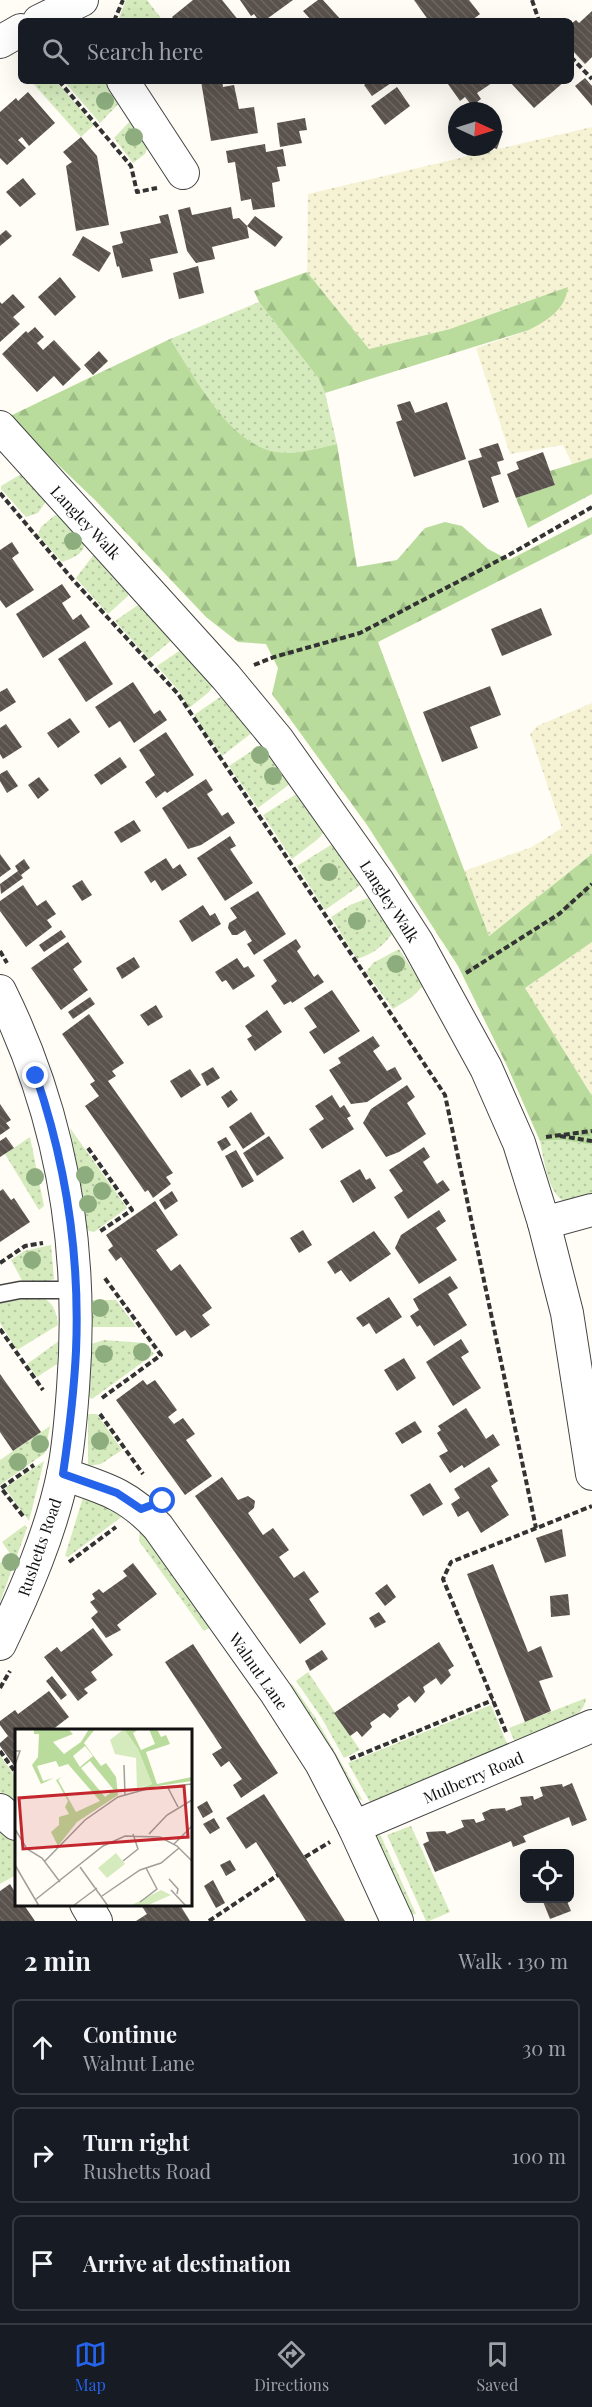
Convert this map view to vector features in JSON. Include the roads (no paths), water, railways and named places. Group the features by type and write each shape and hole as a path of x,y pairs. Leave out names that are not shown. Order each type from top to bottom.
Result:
{"street":[{"path":"48,18 80,8"},
{"path":"0,42 18,32"},
{"path":"125,84 183,172"},
{"name":"Langley Walk","path":"0,428 226,677 278,740 377,880 442,988 486,1068 519,1143 544,1223 567,1313 592,1474"},
{"name":"Rushetts Road","path":"0,1644 24,1594 44,1539 63,1474 76,1350 76,1290 67,1192 54,1135 5,981"},
{"path":"544,1223 592,1210"},
{"name":"Walnut Lane","path":"63,1474 117,1493 145,1495 158,1527 276,1694 321,1763 354,1827 397,1921"},
{"name":"Mulberry Road","path":"354,1827 592,1726"},
{"path":"0,1810 15,1823"},
{"path":"87,1906 96,1921"}],"lane":[{"path":"0,1294 20,1290 76,1290"}]}
